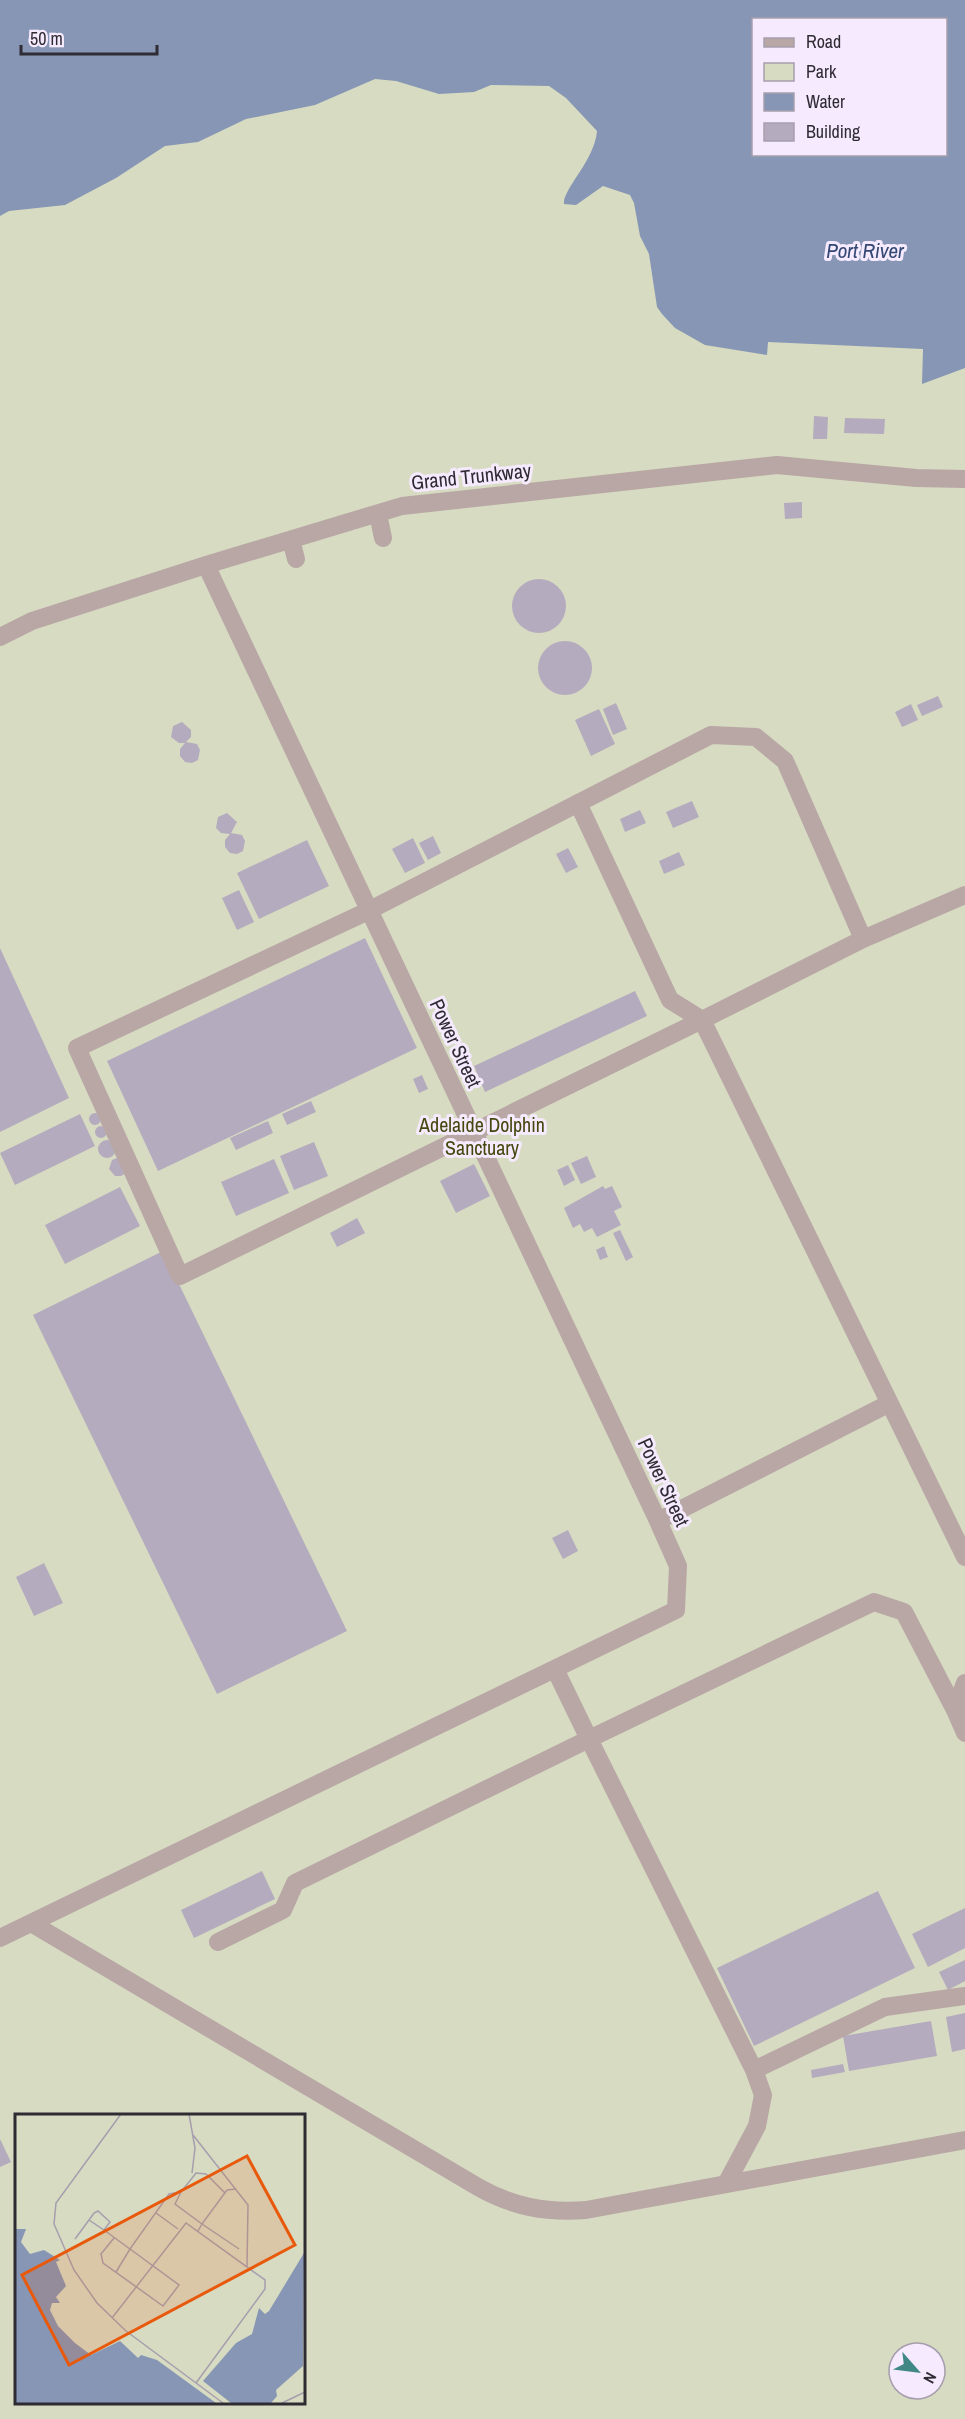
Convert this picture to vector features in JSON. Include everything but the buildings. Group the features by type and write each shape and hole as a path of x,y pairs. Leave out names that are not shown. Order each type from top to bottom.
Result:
{"lane":[{"name":"Grand Trunkway","path":"0,637 32,621 206,565 402,506 777,465 916,478 965,479"},
{"path":"378,514 383,538"},
{"path":"291,540 296,559"},
{"name":"Power Street","path":"206,565 678,1566 676,1610 555,1669"},
{"path":"863,939 785,761 756,737 711,735 368,911 77,1048 180,1276 863,939 965,894"},
{"path":"578,803 670,1000 702,1020 888,1404 965,1557"},
{"path":"658,1521 888,1404"},
{"path":"218,1942 283,1910 295,1883 874,1602 904,1612 965,1733"},
{"path":"0,1938 555,1669 754,2070 763,2095 757,2126 726,2184"},
{"path":"955,1710 965,1683"},
{"path":"31,1923 507,2202 544,2210 565,2211 965,2140"},
{"path":"754,2070 885,2007 965,1996"}],"green space":[{"name":"Adelaide Dolphin Sanctuary","path":"0,0 965,0 965,2419 0,2419"}],"water":[{"name":"Port River","path":"0,0 965,0 965,368 922,384 923,349 768,342 767,355 705,345 675,328 657,307 649,254 640,236 634,203 630,195 603,186 576,205 564,204 568,191 591,153 597,131 566,98 549,86 491,85 474,92 439,94 396,81 375,79 315,105 246,119 198,142 165,146 116,178 65,205 9,211 0,216"}]}
